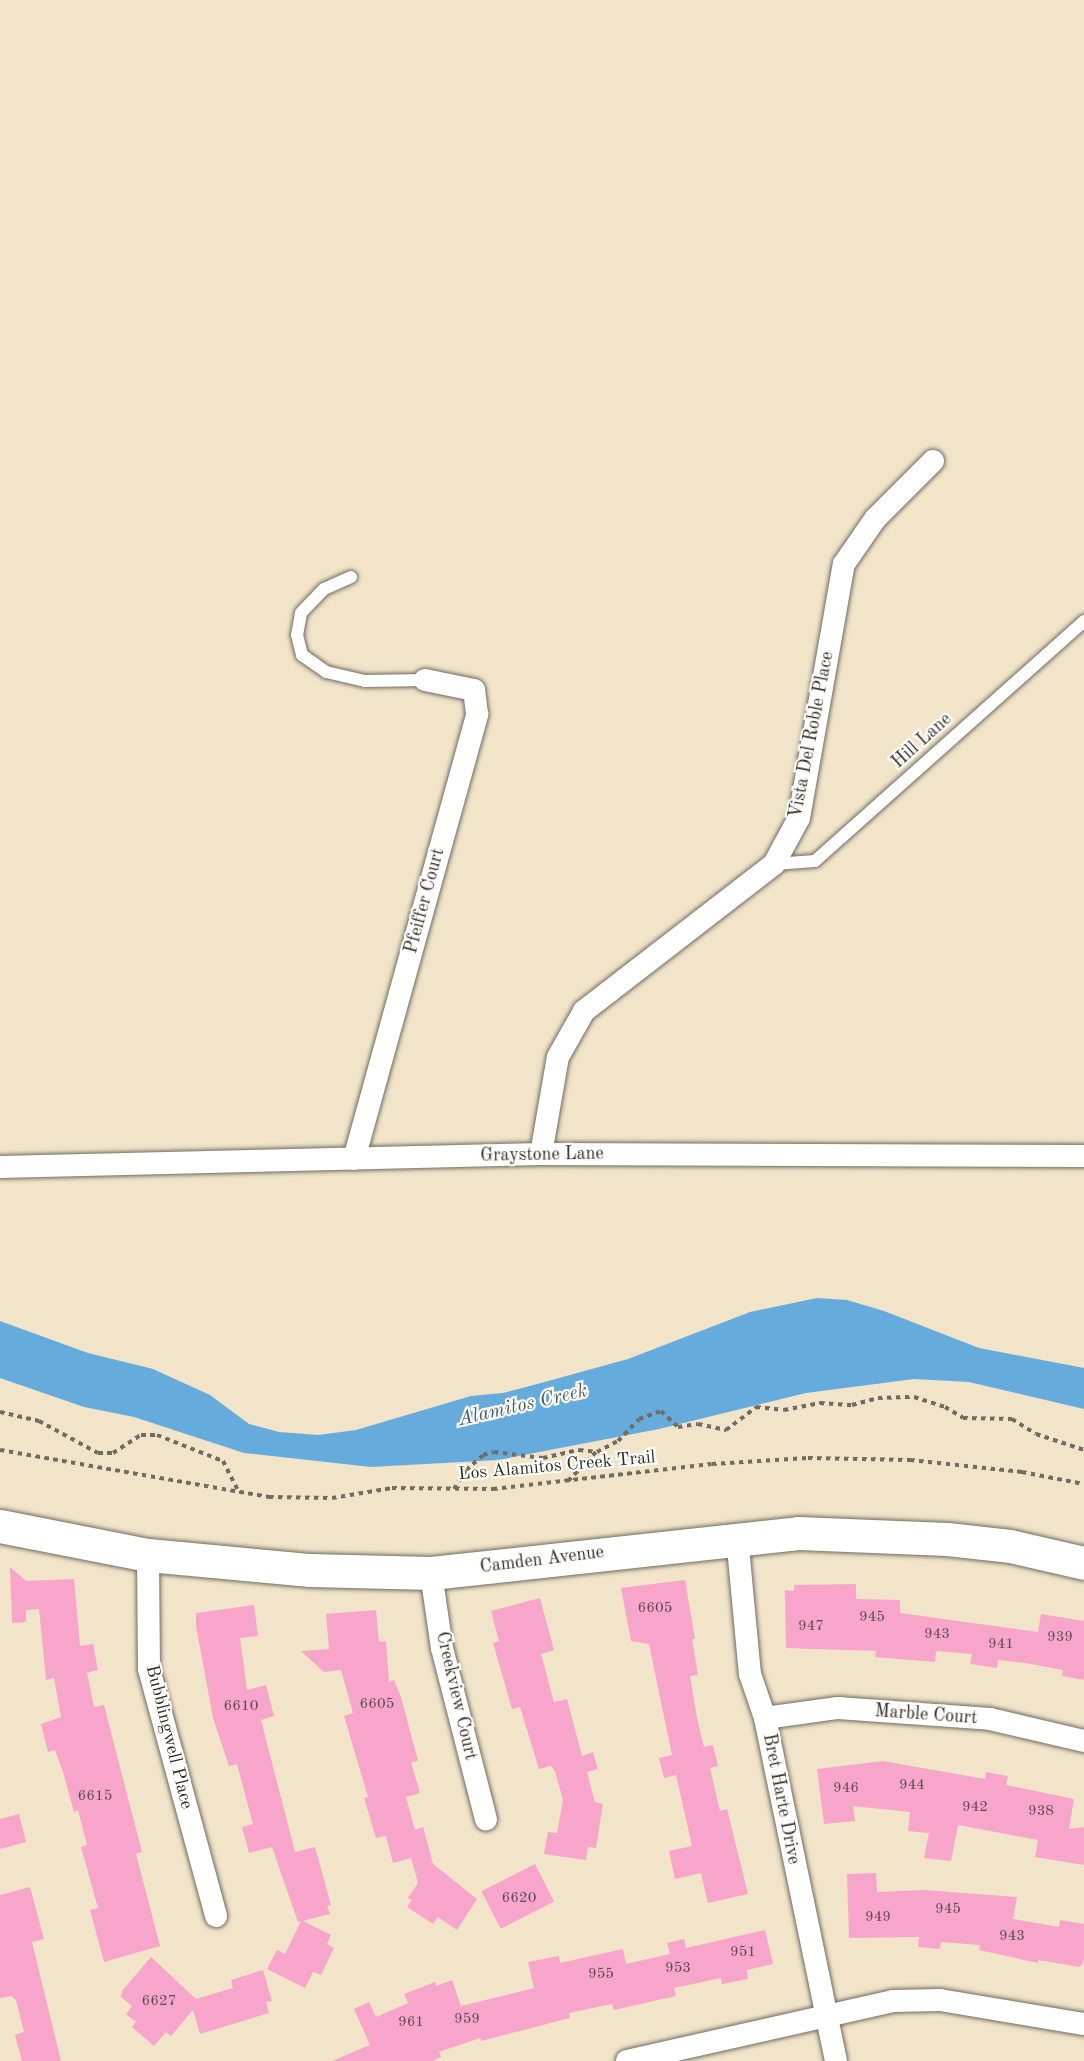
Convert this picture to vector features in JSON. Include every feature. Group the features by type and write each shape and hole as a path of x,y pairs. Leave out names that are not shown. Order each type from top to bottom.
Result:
{"street":[{"name":"Vista Del Roble Place","path":"541,1154 558,1057 584,1011 774,864 800,818 844,564 875,519 933,460"},
{"name":"Pfeiffer Court","path":"354,1159 477,714 474,690 425,680"},
{"name":"Graystone Lane","path":"0,1167 541,1154 1084,1156"},
{"name":"Camden Avenue","path":"0,1526 148,1556 310,1570 431,1573 737,1537 810,1533 947,1539 1021,1548 1084,1563"},
{"name":"Bret Harte Drive","path":"737,1537 750,1674 765,1719 836,2061"},
{"name":"Bubblingwell Place","path":"148,1556 149,1668 216,1916"},
{"name":"Creekview Court","path":"431,1573 442,1648 486,1819"},
{"name":"Marble Court","path":"765,1719 838,1708 990,1719 1084,1741"},
{"path":"627,2061 893,2001 940,2000 1084,2024"}],"lane":[{"path":"351,577 324,589 301,613 297,634 302,655 326,672 364,681 425,680"},
{"name":"Hill Lane","path":"774,864 815,861 1084,621"}],"path":[{"path":"567,1482 597,1452 618,1441 639,1419 661,1411 678,1427 698,1424 726,1430 756,1407 784,1410 820,1403 852,1405 878,1398 914,1397 945,1407 963,1418 1012,1419 1036,1434 1084,1450"},
{"path":"0,1412 39,1421 98,1453 113,1452 141,1435 157,1435 223,1461 239,1493"},
{"name":"Los Alamitos Creek Trail","path":"0,1450 239,1493 332,1498 392,1488 454,1490 567,1482 712,1464 818,1458 921,1461 1022,1472 1084,1484"},
{"path":"454,1490 466,1470 483,1455 494,1452 543,1458 579,1450 597,1452"}],"water":[{"name":"Alamitos Creek","path":"817,1298 847,1300 884,1311 979,1348 1084,1368 1084,1409 969,1382 914,1379 806,1393 659,1429 498,1460 371,1467 244,1453 134,1417 84,1407 0,1378 0,1321 88,1353 153,1369 210,1395 249,1424 279,1432 318,1435 356,1430 471,1396 503,1393 541,1383 628,1359 750,1312"}],"building":[{"path":"10,1567 26,1581 74,1579 80,1646 93,1644 98,1670 87,1673 94,1707 104,1705 142,1852 136,1854 160,1946 104,1962 90,1910 98,1908 81,1847 87,1845 78,1810 74,1812 55,1750 48,1752 41,1724 61,1717 54,1678 46,1680 39,1609 26,1610 26,1622 12,1623"},
{"path":"685,1580 695,1639 692,1639 698,1675 690,1676 697,1718 704,1747 713,1745 718,1766 710,1768 720,1811 727,1809 748,1894 708,1903 701,1873 675,1879 669,1851 692,1846 676,1775 664,1778 659,1758 672,1755 649,1644 631,1641 621,1588"},
{"path":"856,1584 856,1599 900,1600 900,1613 1038,1632 1041,1614 1084,1621 1084,1680 1062,1676 1063,1670 1025,1663 998,1660 997,1668 970,1664 972,1654 936,1651 935,1662 875,1657 876,1651 786,1648 785,1590 794,1591 794,1585"},
{"path":"540,1598 554,1650 541,1654 554,1702 567,1699 582,1756 593,1752 598,1769 587,1772 595,1802 603,1804 596,1848 588,1847 586,1860 544,1854 548,1832 557,1833 563,1800 555,1771 551,1766 539,1769 520,1707 512,1709 493,1643 499,1641 491,1611"},
{"path":"254,1605 258,1636 240,1638 247,1690 266,1685 274,1716 261,1720 295,1852 315,1847 331,1905 327,1906 330,1914 303,1921 331,1935 327,1944 334,1948 321,1975 313,1972 305,1988 267,1969 277,1950 285,1954 301,1921 298,1922 272,1847 249,1853 242,1827 253,1824 237,1764 229,1766 213,1718 196,1626 196,1613"},
{"path":"376,1610 379,1642 386,1641 389,1682 394,1680 401,1697 418,1761 411,1762 420,1793 406,1797 415,1830 423,1827 433,1864 477,1899 457,1930 438,1917 433,1924 407,1907 412,1900 408,1898 418,1883 411,1858 393,1863 386,1836 376,1838 364,1798 368,1797 344,1716 353,1713 341,1670 324,1672 301,1651 329,1649 326,1614"},
{"path":"883,1761 985,1779 986,1772 1008,1776 1006,1785 1074,1799 1069,1829 1084,1827 1084,1865 1035,1857 1038,1840 958,1825 951,1861 924,1858 929,1833 908,1831 910,1812 853,1806 855,1821 824,1824 817,1769"},
{"path":"19,1814 26,1842 0,1849 0,1819"},
{"path":"535,1864 554,1901 501,1929 482,1891"},
{"path":"876,1873 877,1892 924,1890 1017,1897 1013,1919 1059,1927 1060,1920 1084,1924 1084,1960 1080,1967 1038,1960 1038,1963 979,1950 980,1945 941,1942 940,1949 918,1947 919,1937 849,1938 847,1874"},
{"path":"30,1887 44,1939 32,1942 61,2061 22,2061 15,2035 24,2032 16,2000 11,1996 0,1998 0,1895"},
{"path":"765,1930 773,1964 747,1970 748,1979 722,1984 721,1978 674,1988 676,1996 614,2010 612,2004 569,2013 570,2018 481,2041 480,2038 439,2052 441,2057 432,2061 332,2061 370,2045 354,2009 369,2002 376,2017 408,2003 404,1994 435,1982 436,1986 452,1980 461,2006 534,1988 528,1962 559,1956 560,1963 623,1949 626,1964 670,1954 667,1943 684,1939 686,1948"},
{"path":"151,1957 196,1999 233,1988 231,1980 263,1970 272,2001 266,2002 269,2013 200,2034 193,2010 171,2036 166,2032 154,2046 132,2027 136,2022 126,2014 132,2006 121,1997 122,1991"}]}
